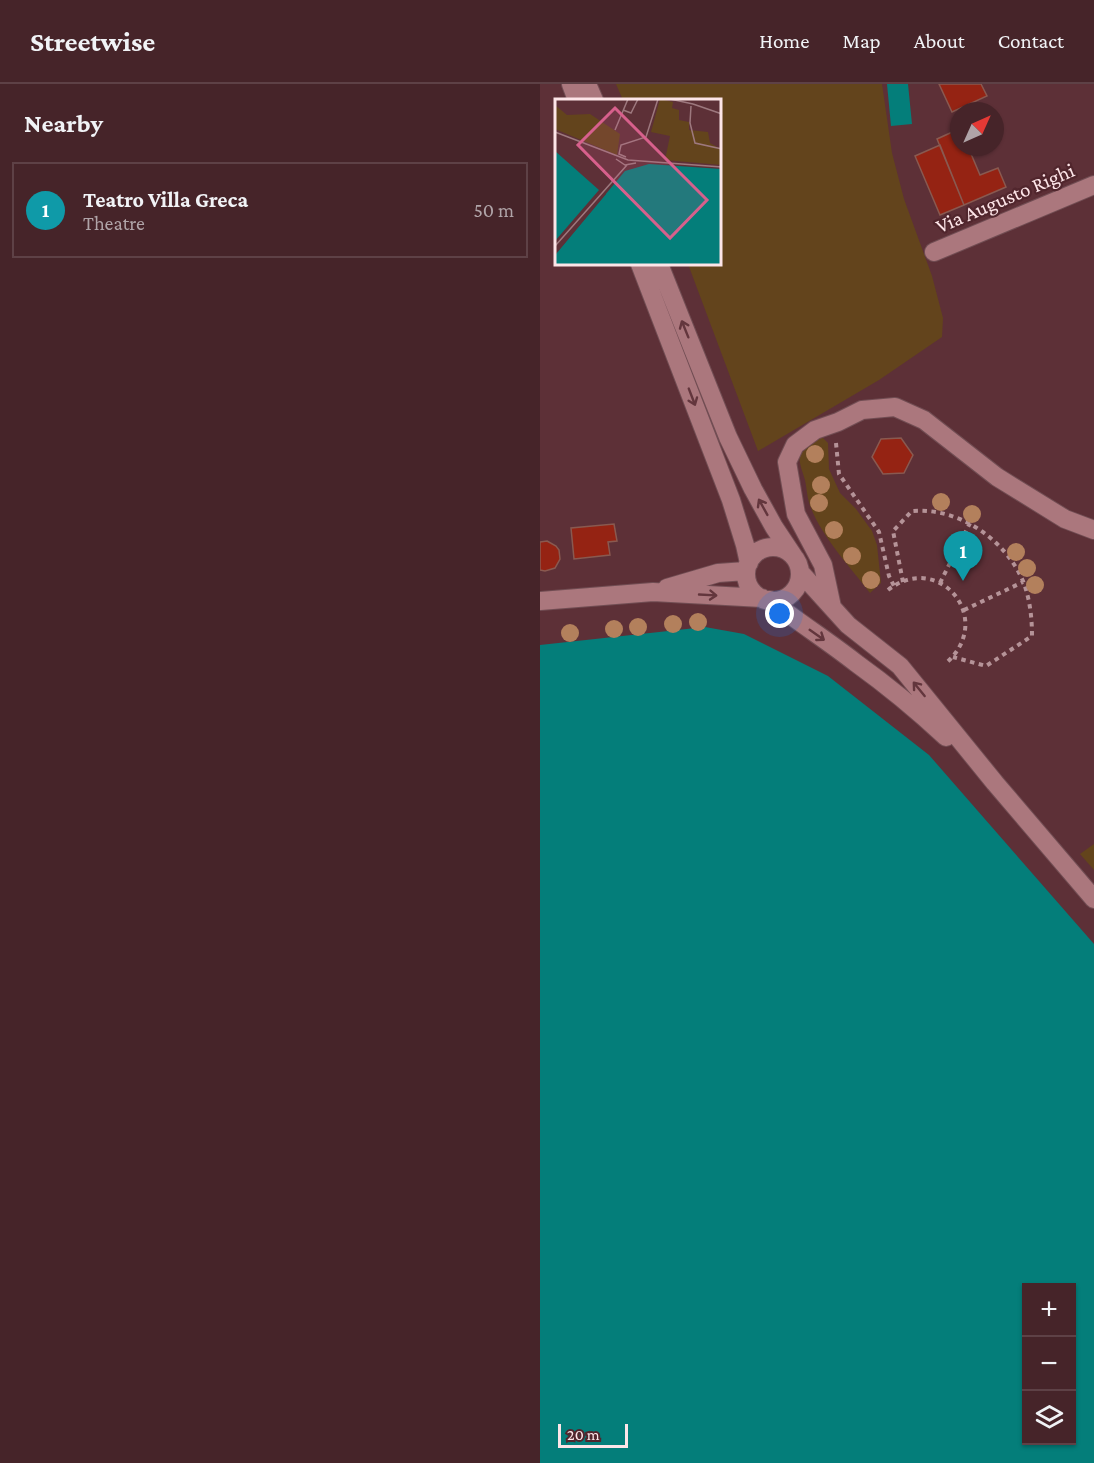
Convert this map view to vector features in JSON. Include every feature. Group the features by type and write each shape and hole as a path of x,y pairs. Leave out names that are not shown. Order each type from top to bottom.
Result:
{"street":[{"path":"571,84 577,99"},
{"path":"587,84 594,99"},
{"name":"Via Augusto Righi","path":"934,252 1094,185"},
{"path":"641,266 731,500 745,545 747,579 750,587 755,593 856,662 915,708 995,783"},
{"path":"540,601 653,592 777,600 785,598 796,587 797,564 753,489 728,437 660,266"},
{"path":"832,607 823,565 796,514 787,462 795,445 815,430 862,410 895,406 924,420 997,477 1065,519 1094,530"},
{"path":"748,567 753,556 766,548 781,548 788,552 848,625 900,666 995,783 1094,899"},
{"path":"653,592 718,573 748,567"}],"path":[{"path":"838,422 836,445 839,474 879,532 889,576 894,586"},
{"path":"903,582 892,531 912,511 933,511 970,524 1002,548 1014,564 1023,582 1032,620 1032,636 986,666 953,657"},
{"path":"940,583 970,524"},
{"path":"888,590 914,578 929,579 940,583 955,594 964,610 966,623 964,639 953,657 945,664"},
{"path":"964,610 1023,582"}],"shaded area":[{"path":"616,84 882,84 892,153 904,199 932,276 943,318 942,337 879,380 758,451 689,266 722,266 722,99 623,99"},
{"path":"821,436 828,443 829,469 840,493 856,509 872,531 877,545 881,583 870,593 829,541 810,505 800,454 803,444"},
{"path":"1094,844 1094,870 1080,854"}],"water":[{"path":"887,84 908,84 912,124 891,126"},
{"path":"705,627 744,634 828,676 929,755 1094,944 1094,1463 540,1463 540,645"}],"building":[{"path":"939,84 981,84 987,96 974,102 950,102 950,108"},
{"path":"950,133 950,156 972,156 980,175 998,168 1006,187 964,205 937,139"},
{"path":"940,145 964,205 940,215 915,156"},
{"path":"901,438 913,455 904,473 883,474 872,457 881,439"},
{"path":"614,524 617,541 608,542 610,555 574,559 571,528"},
{"path":"547,541 559,550 560,559 555,568 545,571 540,570 540,542"}],"place":[{"name":"Teatro Villa Greca","path":"963,581"}]}
